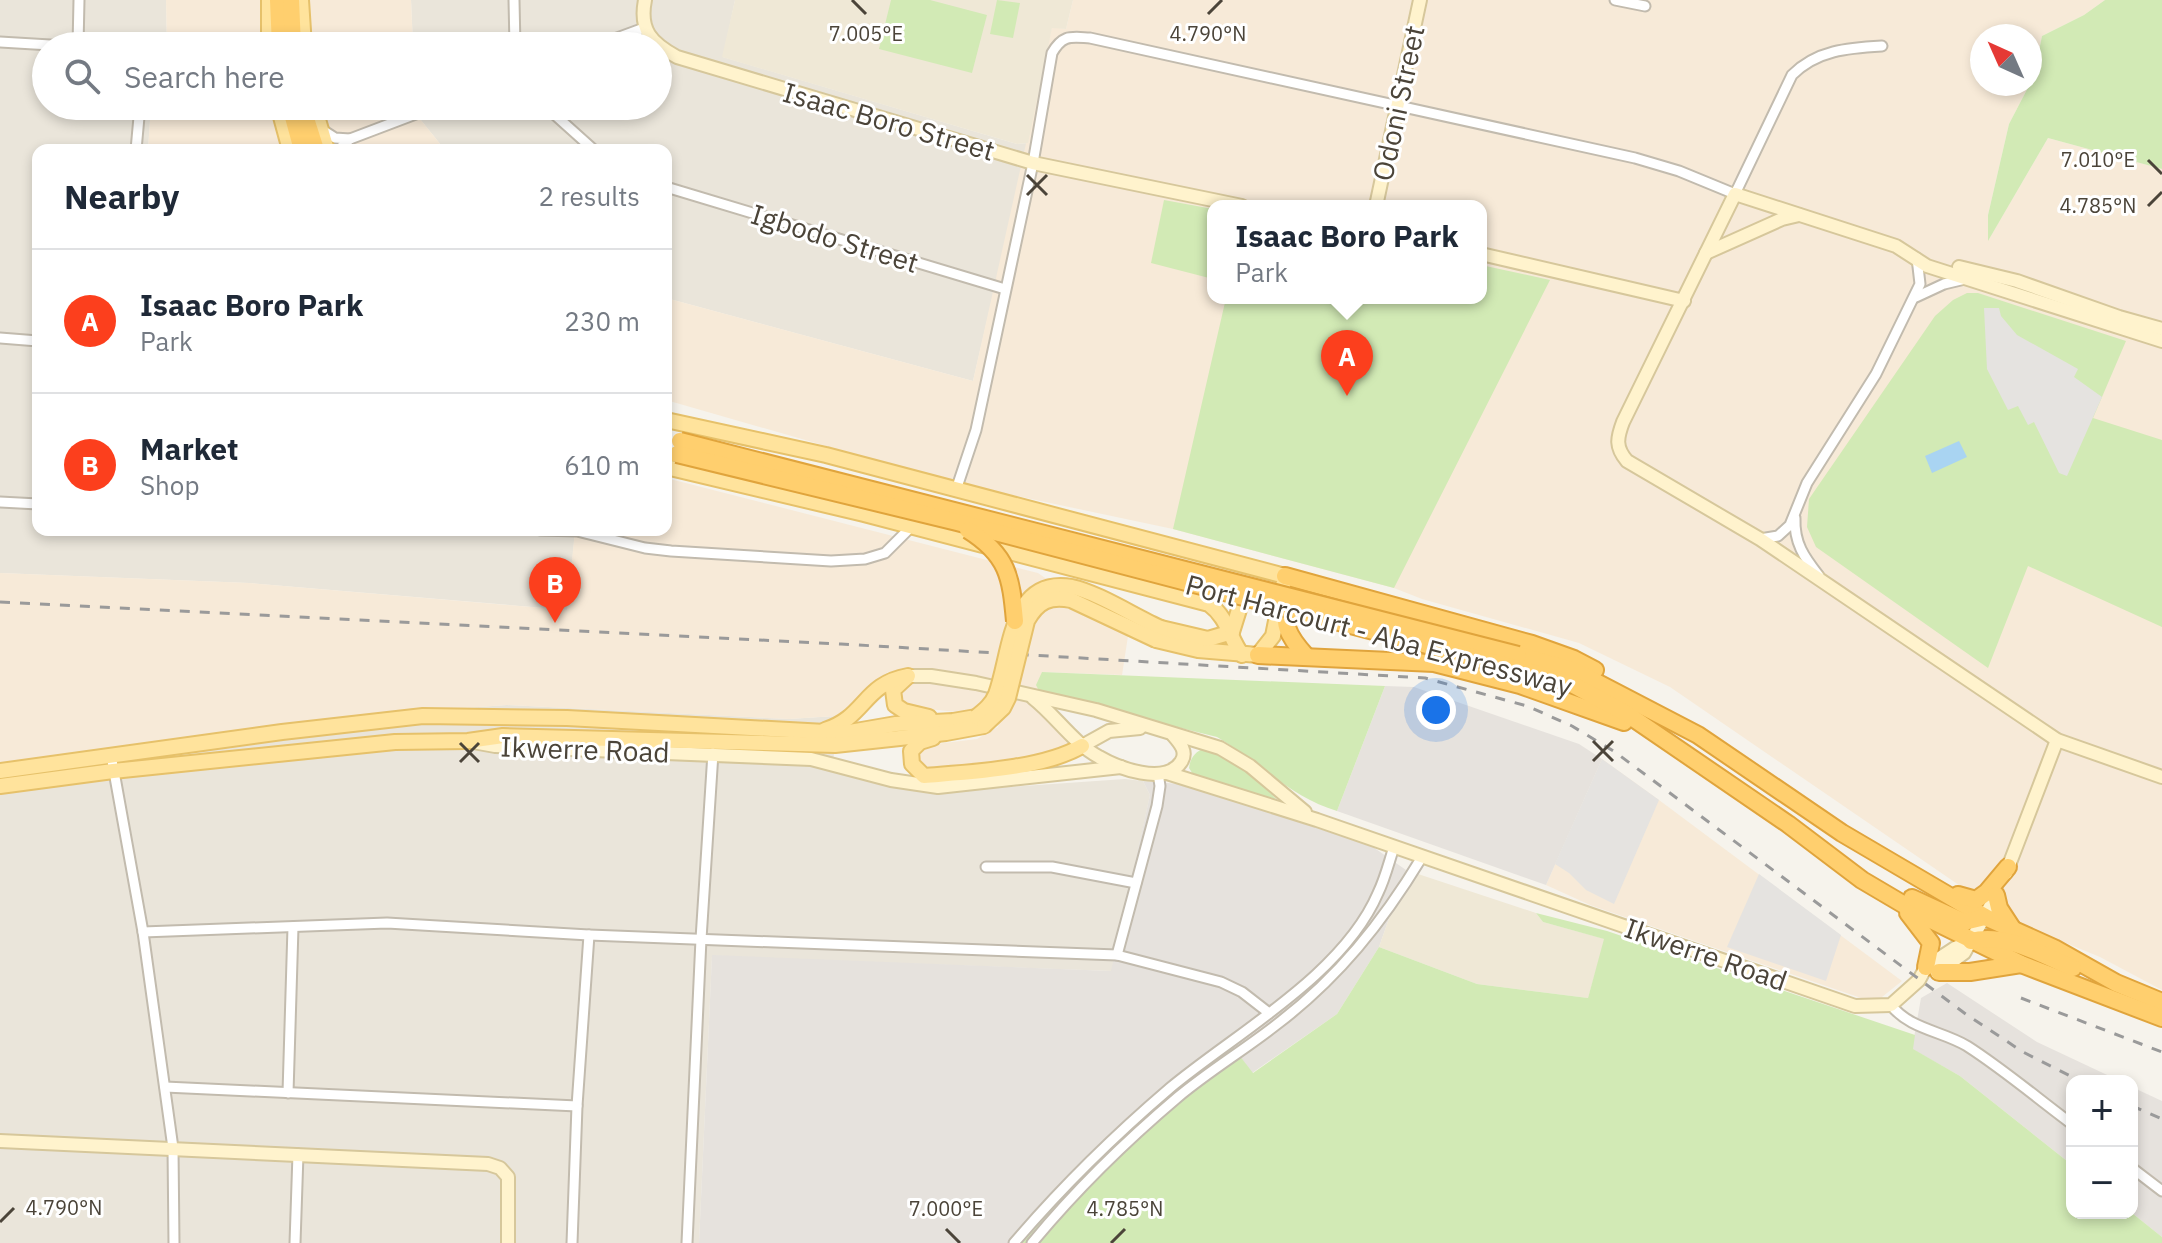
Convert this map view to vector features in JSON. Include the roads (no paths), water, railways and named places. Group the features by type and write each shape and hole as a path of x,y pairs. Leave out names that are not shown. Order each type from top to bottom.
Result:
{"highway":[{"path":"294,120 300,144"},
{"path":"306,120 314,144"},
{"name":"Port Harcourt - Aba Expressway","path":"672,450 1517,662 1575,671 1698,735 1842,833 1985,917 2076,959 2116,983 2162,1002"},
{"name":"Port Harcourt - Aba Expressway","path":"672,450 1517,662 1602,699 1666,740 1862,880 1893,898 1971,941 2021,964 2162,1018"},
{"path":"957,522 1000,555 1013,590 1015,621"},
{"path":"1285,576 1532,644 1574,659 1617,682 1698,735"},
{"path":"1306,580 1298,586 1284,614 1289,635 1306,656"},
{"path":"1250,655 1434,663 1520,685 1610,716 1666,740"},
{"path":"1926,882 1976,900 2008,867"},
{"path":"1862,880 1901,893 1964,922 1985,917"},
{"path":"1996,895 1999,908 2015,932"},
{"path":"1893,898 1931,943 1928,973 1970,972 2021,964"},
{"path":"1971,941 1985,938 2003,940 2116,983"}],"main road":[{"path":"282,120 288,144"},
{"path":"318,120 325,144"},
{"path":"468,741 503,736 566,736 835,745 980,722 1003,708 1027,621 1034,609 1044,600 1057,597 1198,650 1250,655 1273,636 1285,576 826,455 672,421"},
{"path":"672,450 912,526 1209,604 1222,615 1232,632"},
{"path":"943,534 956,490"},
{"path":"1250,655 1233,643 1232,632 1248,580 1255,570"},
{"path":"980,722 996,696 1015,621 1032,594 1049,588 1070,587 1158,634 1208,639 1232,632"},
{"path":"908,676 893,690 895,705 950,727"},
{"path":"817,732 847,719 877,687 892,679 908,676"},
{"name":"Ikwerre Road","path":"0,771 423,716 567,718 844,733 896,724 950,727"},
{"path":"566,736 567,718"},
{"path":"950,727 914,746 910,759 924,776 1036,762 1064,756 1082,746"},
{"path":"609,738 620,751"},
{"name":"Ikwerre Road","path":"0,786 395,742 468,741"}],"street":[{"path":"78,32 79,0"},
{"path":"514,0 515,32"},
{"path":"633,32 644,28 645,0"},
{"name":"Odoni Street","path":"1377,200 1420,0"},
{"path":"1615,0 1645,6"},
{"name":"Isaac Boro Street","path":"644,28 647,32"},
{"path":"956,490 976,430 1033,163 1052,53 1059,41 1071,37 1090,38 1635,158 1679,171 1735,194 1875,238 1916,257 2017,281 2162,329"},
{"path":"0,42 32,44"},
{"path":"1882,46 1841,48 1802,64 1792,75 1623,422 1617,446 1627,461 1760,539 2057,740 2162,777"},
{"name":"Isaac Boro Street","path":"672,54 1033,163 1213,200"},
{"path":"137,144 139,120"},
{"path":"345,144 350,139 400,120"},
{"path":"561,120 587,144"},
{"path":"320,129 335,138 350,139"},
{"name":"Igbodo Street","path":"672,189 1005,289"},
{"path":"1706,253 1782,219 1799,215"},
{"path":"1487,255 1684,301"},
{"path":"1916,257 1927,266 2162,341"},
{"path":"1760,539 1778,536 1790,525 1807,483 1876,374 1916,297 1920,284 1916,257"},
{"path":"1916,297 1944,284 1969,278"},
{"path":"0,338 32,341"},
{"path":"0,502 32,504"},
{"path":"1795,513 1794,533 1799,546 1824,582"},
{"path":"598,536 658,550 831,561 865,559 885,553 912,526"},
{"name":"Ikwerre Road","path":"908,676 976,683 1096,710 1236,756 1292,804 1317,820"},
{"name":"Ikwerre Road","path":"1030,696 1050,711 1082,746 1099,758 1121,767 1185,778 1317,820 1855,1006 1891,1005"},
{"path":"1082,746 1109,731 1151,728"},
{"path":"1117,955 1157,806 1162,773 1174,769 1184,758 1180,743 1172,734"},
{"path":"2057,740 1996,895 1964,953 1928,973 1891,1005 1913,1023 1967,1046 2066,1120"},
{"name":"Ikwerre Road","path":"468,741 495,746 811,759 891,780 938,787 1121,767"},
{"path":"687,1243 713,753"},
{"path":"111,755 143,932 173,1148 174,1243"},
{"path":"1157,806 1171,783 1185,778"},
{"path":"1014,1243 1104,1148 1170,1089 1307,982 1346,943 1378,895 1394,847"},
{"path":"1032,1243 1113,1157 1177,1098 1277,1025 1335,974 1374,931 1422,857"},
{"path":"986,867 1052,867 1136,883"},
{"path":"143,932 387,923 589,935 1117,955 1221,982 1242,992 1269,1013"},
{"path":"288,1093 293,927"},
{"path":"572,1243 577,1106 589,935"},
{"path":"165,1087 577,1106"},
{"path":"0,1141 488,1164 500,1168 508,1177 508,1243"},
{"path":"295,1243 298,1154"},
{"path":"2138,1173 2162,1191"}],"water":[{"path":"1959,441 1967,457 1932,473 1925,456"}],"railway":[{"path":"0,602 841,644 1425,678 1527,706 1572,726 1615,752 1967,1015 2023,1052 2068,1075"},
{"path":"2021,998 2162,1052"},
{"path":"2138,1109 2162,1119"}],"place":[{"name":"Isaac Boro Park","path":"1347,396"},
{"name":"Market","path":"555,623"}]}
